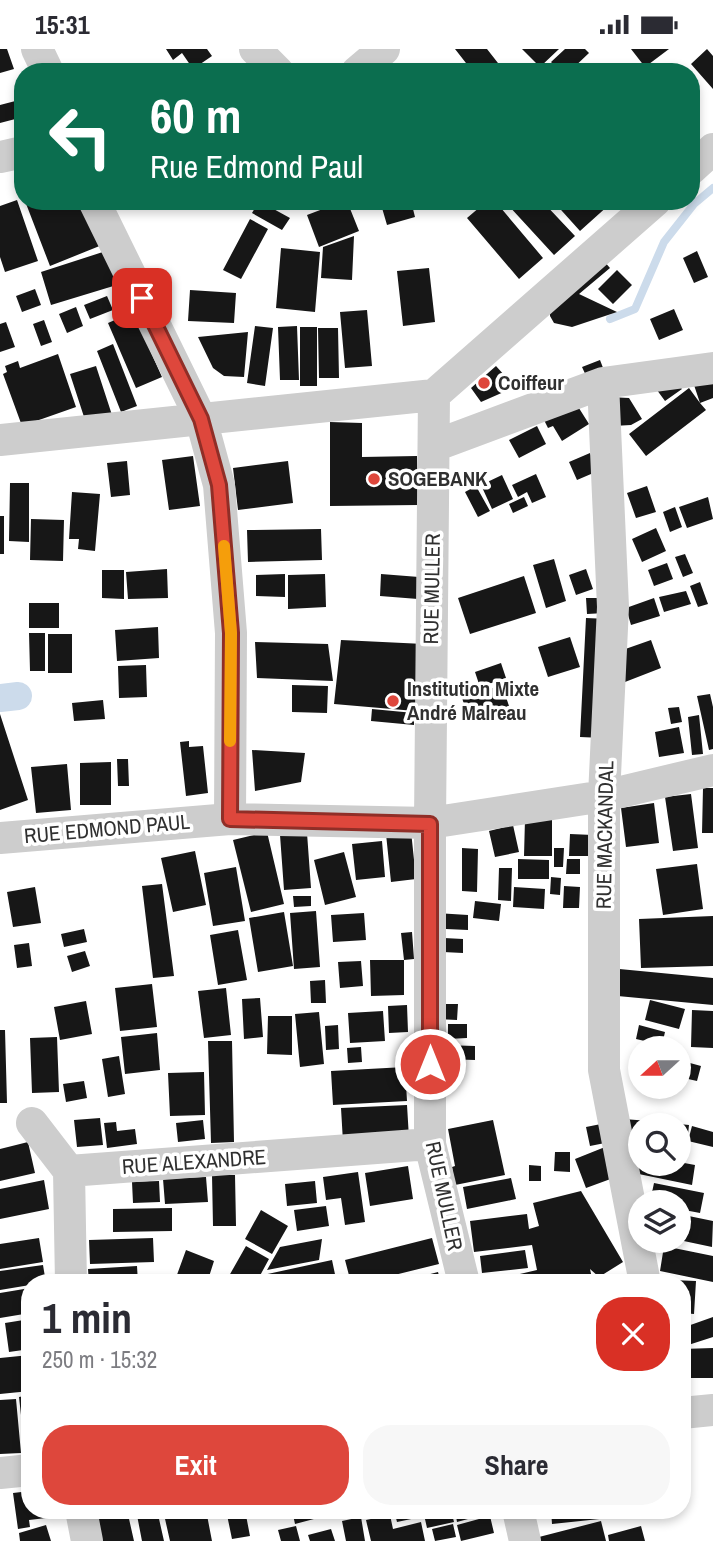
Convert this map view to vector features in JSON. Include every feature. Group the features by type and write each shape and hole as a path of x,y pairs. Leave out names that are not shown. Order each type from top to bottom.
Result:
{"street":[{"path":"256,49 269,63"},
{"path":"368,63 384,49"},
{"path":"700,161 713,149"},
{"path":"98,210 201,419 219,485 231,633 230,819"},
{"path":"0,440 434,395 645,210"},
{"path":"434,446 603,383 713,368"},
{"name":"RUE MACKANDAL","path":"603,383 613,607 604,796 604,1070 643,1274"},
{"name":"RUE MULLER","path":"434,395 430,1145 462,1274"},
{"name":"RUE EDMOND PAUL","path":"0,838 230,819 430,824 604,796 713,770"},
{"path":"32,1123 69,1171 71,1274"},
{"name":"RUE ALEXANDRE","path":"69,1171 430,1145"},
{"path":"691,1411 713,1410"},
{"path":"0,1473 21,1471"},
{"path":"83,1519 87,1541"},
{"path":"520,1519 525,1541"}],"building":[{"path":"0,49 7,49 14,69 0,73"},
{"path":"166,49 207,49 212,56 202,63 189,63 182,53 173,60"},
{"path":"455,49 487,49 498,63 466,63"},
{"path":"522,49 559,49 544,63 536,63"},
{"path":"565,49 585,49 589,53 578,63 551,62"},
{"path":"631,49 669,49 650,63 642,63"},
{"path":"707,49 713,56 713,89 700,74 700,63 692,63"},
{"path":"14,101 14,119 0,123 0,105"},
{"path":"14,201 14,210 20,210 38,261 5,272 0,257 0,206"},
{"path":"28,210 88,210 102,245 50,266"},
{"path":"254,210 275,210 290,218 282,230 252,213"},
{"path":"320,210 351,210 359,231 319,247 307,215"},
{"path":"383,210 413,210 415,217 387,225"},
{"path":"476,210 503,210 543,258 519,279 467,218"},
{"path":"513,210 550,210 575,236 554,255"},
{"path":"561,210 603,210 580,231"},
{"path":"250,219 268,229 241,279 223,270"},
{"path":"354,236 352,280 321,278 323,247"},
{"path":"281,248 320,252 315,312 276,308"},
{"path":"109,250 120,284 51,305 41,272"},
{"path":"697,251 708,277 694,283 683,258"},
{"path":"603,260 610,268 579,294 617,312 572,327 554,323 550,312"},
{"path":"429,268 435,322 403,326 397,271"},
{"path":"617,270 632,285 613,304 598,289"},
{"path":"35,289 41,305 22,312 16,296"},
{"path":"190,290 236,293 234,323 188,321"},
{"path":"107,296 113,310 90,319 84,305"},
{"path":"76,307 83,326 67,333 59,314"},
{"path":"674,309 683,330 659,340 650,319"},
{"path":"367,310 372,366 345,368 340,312"},
{"path":"133,312 162,377 136,388 108,323"},
{"path":"44,320 52,342 41,346 33,324"},
{"path":"6,322 15,347 0,352 0,324"},
{"path":"255,326 273,328 265,386 247,383"},
{"path":"297,326 299,380 280,380 278,327"},
{"path":"300,327 317,327 317,386 300,386"},
{"path":"318,328 338,328 339,378 319,378"},
{"path":"248,332 244,377 224,376 213,368 198,337"},
{"path":"113,344 137,406 121,412 97,351"},
{"path":"58,354 76,407 22,426 3,374 7,372 5,366 18,361 20,368"},
{"path":"600,360 605,373 588,380 582,367"},
{"path":"96,366 112,415 86,423 70,374"},
{"path":"496,366 515,387 481,402 471,388"},
{"path":"670,374 682,389 665,401 654,386"},
{"path":"713,375 713,398 700,403 693,382"},
{"path":"689,388 706,410 646,456 629,434"},
{"path":"609,397 629,398 642,419 631,425 613,426"},
{"path":"577,405 589,424 562,441 553,426 548,428 544,420"},
{"path":"330,422 362,423 362,457 417,456 418,505 330,506"},
{"path":"537,426 546,444 519,458 509,440"},
{"path":"590,453 598,471 577,480 569,462"},
{"path":"193,456 200,506 169,510 162,460"},
{"path":"127,461 130,495 111,497 107,463"},
{"path":"288,461 293,503 238,510 233,468"},
{"path":"536,474 546,497 532,503 527,492 518,497 512,485"},
{"path":"502,475 513,499 492,509 481,485"},
{"path":"10,483 29,483 29,542 9,541"},
{"path":"476,486 490,511 478,517 465,492"},
{"path":"647,486 656,512 636,518 627,493"},
{"path":"72,492 100,494 95,551 78,549 79,539 69,539"},
{"path":"524,497 528,506 513,513 509,504"},
{"path":"708,497 713,519 687,528 679,507"},
{"path":"675,507 682,527 670,532 663,512"},
{"path":"0,516 4,516 4,554 0,554"},
{"path":"31,519 64,520 63,561 30,560"},
{"path":"656,528 666,551 642,562 632,539"},
{"path":"321,529 322,560 248,562 247,530"},
{"path":"685,554 693,573 683,577 675,557"},
{"path":"554,559 566,601 546,608 533,565"},
{"path":"667,563 673,579 654,586 648,570"},
{"path":"167,569 168,598 128,599 126,572"},
{"path":"586,569 593,589 576,595 569,575"},
{"path":"102,570 124,570 124,599 102,598"},
{"path":"285,574 285,597 256,596 256,575"},
{"path":"325,574 326,607 288,609 288,575"},
{"path":"381,574 419,577 418,599 380,596"},
{"path":"524,576 536,613 470,634 458,598"},
{"path":"700,582 708,604 698,607 690,586"},
{"path":"686,591 691,604 664,612 659,597"},
{"path":"586,598 605,598 605,613 587,614"},
{"path":"654,598 660,616 631,625 626,608"},
{"path":"29,603 59,603 59,628 29,628"},
{"path":"586,618 609,619 603,738 580,737"},
{"path":"158,627 159,658 117,661 115,630"},
{"path":"29,633 45,633 45,671 30,671"},
{"path":"48,634 72,634 72,673 48,673"},
{"path":"570,637 580,667 548,677 538,647"},
{"path":"341,640 424,644 415,711 334,704"},
{"path":"651,640 661,668 625,682 614,653"},
{"path":"255,642 328,644 333,681 257,678"},
{"path":"501,663 506,678 480,687 475,672"},
{"path":"146,665 147,697 119,698 118,666"},
{"path":"292,685 328,686 327,713 292,712"},
{"path":"502,685 509,706 469,719 462,698"},
{"path":"710,694 713,707 713,749 709,750 697,696"},
{"path":"103,700 105,719 74,721 72,703"},
{"path":"679,707 682,722 671,724 668,708"},
{"path":"372,709 414,713 414,725 371,721"},
{"path":"0,714 28,800 0,810"},
{"path":"699,715 703,754 692,755 688,717"},
{"path":"679,727 684,753 659,757 655,732"},
{"path":"189,741 189,747 203,746 208,793 186,796 180,742"},
{"path":"252,750 305,753 301,782 255,791"},
{"path":"117,759 128,759 129,786 118,786"},
{"path":"111,762 111,805 80,805 80,763"},
{"path":"67,764 71,810 36,813 31,767"},
{"path":"703,788 713,788 713,833 702,833"},
{"path":"691,794 698,848 673,851 665,797"},
{"path":"654,803 659,843 626,847 621,808"},
{"path":"525,819 552,819 552,856 524,856"},
{"path":"513,825 519,852 495,857 489,831"},
{"path":"411,831 416,879 391,882 386,834"},
{"path":"267,832 284,904 251,912 233,840"},
{"path":"307,833 311,888 284,890 280,835"},
{"path":"570,834 593,835 593,856 569,856"},
{"path":"382,841 385,877 356,880 352,844"},
{"path":"462,848 478,849 477,892 462,891"},
{"path":"554,848 564,848 563,867 554,867"},
{"path":"195,851 206,905 173,912 161,858"},
{"path":"344,852 356,897 325,905 314,860"},
{"path":"518,859 549,860 549,879 518,879"},
{"path":"567,859 580,859 580,874 566,874"},
{"path":"697,864 703,909 663,915 656,869"},
{"path":"236,867 245,921 213,926 204,873"},
{"path":"499,868 512,868 511,901 498,900"},
{"path":"551,877 561,878 560,895 550,894"},
{"path":"162,884 174,976 153,978 142,886"},
{"path":"564,886 580,887 579,908 563,908"},
{"path":"35,887 41,923 13,927 7,892"},
{"path":"514,887 545,889 544,909 513,907"},
{"path":"293,896 311,896 311,906 294,907"},
{"path":"475,901 501,904 499,921 473,918"},
{"path":"316,911 320,967 294,969 290,913"},
{"path":"284,912 293,966 258,972 249,918"},
{"path":"364,913 366,940 333,942 331,915"},
{"path":"436,913 468,915 468,930 446,929 446,936 435,935"},
{"path":"713,916 713,966 641,968 639,919"},
{"path":"84,929 87,942 64,947 61,934"},
{"path":"238,930 247,980 218,985 210,935"},
{"path":"412,932 414,959 404,960 401,933"},
{"path":"444,938 463,939 463,953 443,952"},
{"path":"29,943 32,966 17,968 14,945"},
{"path":"85,951 90,966 72,972 67,956"},
{"path":"370,960 404,960 404,995 371,996"},
{"path":"361,961 363,986 340,988 338,962"},
{"path":"609,968 713,978 713,1005 607,995"},
{"path":"325,980 326,1003 311,1003 310,981"},
{"path":"152,984 157,1027 120,1031 115,988"},
{"path":"226,988 231,1035 204,1038 198,991"},
{"path":"260,998 263,1037 244,1039 242,999"},
{"path":"650,1000 685,1009 679,1029 645,1020"},
{"path":"86,1001 92,1034 60,1040 54,1007"},
{"path":"437,1004 458,1004 457,1020 437,1019"},
{"path":"407,1005 408,1032 389,1033 388,1006"},
{"path":"692,1010 713,1011 713,1048 691,1047"},
{"path":"383,1011 385,1041 350,1043 348,1013"},
{"path":"319,1012 324,1064 300,1067 295,1014"},
{"path":"268,1016 292,1016 292,1055 267,1054"},
{"path":"448,1024 467,1024 467,1038 448,1039"},
{"path":"338,1025 339,1049 326,1050 325,1026"},
{"path":"639,1025 665,1032 664,1036 637,1036"},
{"path":"0,1030 5,1030 7,1103 0,1103"},
{"path":"157,1033 160,1070 125,1074 121,1037"},
{"path":"57,1037 59,1092 32,1093 30,1038"},
{"path":"208,1041 232,1041 234,1142 211,1143"},
{"path":"442,1045 475,1046 475,1060 442,1059"},
{"path":"361,1047 362,1062 348,1063 347,1048"},
{"path":"119,1056 125,1094 108,1097 102,1059"},
{"path":"691,1063 701,1066 697,1081 691,1080"},
{"path":"405,1067 407,1101 333,1105 331,1071"},
{"path":"204,1072 205,1115 170,1116 168,1073"},
{"path":"84,1081 87,1098 66,1102 63,1084"},
{"path":"407,1105 409,1138 343,1142 341,1108"},
{"path":"100,1118 103,1145 77,1147 74,1120"},
{"path":"624,1119 628,1119 628,1149 622,1149"},
{"path":"203,1120 205,1139 178,1142 176,1123"},
{"path":"493,1120 505,1175 455,1185 452,1167 455,1166 448,1129"},
{"path":"116,1122 117,1131 135,1129 137,1144 107,1148 104,1123"},
{"path":"601,1124 605,1143 590,1146 586,1127"},
{"path":"692,1126 713,1132 713,1147 691,1142"},
{"path":"28,1142 35,1173 0,1181 0,1149"},
{"path":"605,1147 616,1177 586,1188 575,1159"},
{"path":"555,1152 570,1152 570,1172 554,1171"},
{"path":"691,1164 695,1165 692,1185 648,1176 691,1176"},
{"path":"529,1165 541,1166 541,1181 529,1181"},
{"path":"408,1166 413,1199 370,1206 365,1173"},
{"path":"358,1172 365,1222 345,1225 341,1198 326,1200 323,1177"},
{"path":"212,1175 235,1175 236,1226 213,1226"},
{"path":"206,1177 208,1202 165,1204 163,1179"},
{"path":"511,1178 516,1199 467,1209 463,1187"},
{"path":"44,1180 49,1209 0,1219 0,1189"},
{"path":"159,1181 160,1202 133,1203 132,1182"},
{"path":"315,1181 317,1203 287,1206 285,1184"},
{"path":"654,1183 689,1190 653,1190"},
{"path":"691,1190 704,1193 700,1213 691,1211"},
{"path":"581,1191 623,1262 604,1274 596,1274 590,1269 591,1274 520,1274 537,1270 532,1245 474,1252 470,1221 527,1214 529,1229 539,1226 533,1203"},
{"path":"326,1206 329,1226 297,1231 294,1210"},
{"path":"172,1208 172,1231 113,1232 113,1209"},
{"path":"261,1210 288,1226 272,1254 245,1239"},
{"path":"691,1216 713,1221 712,1247 691,1243"},
{"path":"39,1238 43,1262 0,1269 0,1244"},
{"path":"153,1238 154,1262 90,1264 89,1240"},
{"path":"432,1238 439,1264 398,1274 349,1274 345,1260"},
{"path":"322,1239 319,1260 267,1270 280,1247"},
{"path":"246,1246 269,1259 261,1274 230,1274"},
{"path":"186,1250 214,1261 210,1274 177,1274"},
{"path":"525,1250 528,1268 482,1273 480,1256"},
{"path":"691,1252 713,1256 713,1282 691,1277 691,1274 660,1271 663,1253"},
{"path":"332,1260 335,1274 268,1274"},
{"path":"43,1265 44,1274 21,1274 21,1286 0,1290 0,1271"},
{"path":"137,1266 137,1274 88,1274 88,1269"},
{"path":"691,1281 696,1281 694,1314 691,1314"},
{"path":"21,1290 21,1314 0,1318 0,1293"},
{"path":"713,1317 713,1337 691,1344 691,1325"},
{"path":"21,1320 21,1350 9,1352 5,1323"},
{"path":"713,1348 713,1378 691,1378 691,1349"},
{"path":"21,1356 21,1392 0,1394 0,1358"},
{"path":"16,1399 21,1453 0,1454 0,1400"},
{"path":"21,1492 21,1519 38,1519 29,1520 30,1527 18,1529 13,1493"},
{"path":"94,1519 129,1519 134,1541 99,1541"},
{"path":"138,1519 159,1519 164,1541 142,1541"},
{"path":"165,1519 208,1519 212,1541 170,1541"},
{"path":"228,1519 247,1519 250,1536 232,1539"},
{"path":"294,1519 314,1519 295,1524"},
{"path":"361,1519 365,1541 346,1541 342,1521"},
{"path":"391,1519 393,1529 421,1522 425,1541 371,1541 366,1520"},
{"path":"425,1519 453,1519 454,1522 427,1528"},
{"path":"491,1519 494,1533 461,1541 457,1525"},
{"path":"552,1519 600,1519 552,1524"},
{"path":"601,1521 606,1541 540,1541 539,1537"},
{"path":"453,1524 456,1537 435,1541 432,1529"},
{"path":"46,1525 51,1541 20,1541 19,1533"},
{"path":"296,1526 300,1541 281,1541 278,1530"},
{"path":"641,1526 645,1541 609,1541 608,1535"},
{"path":"331,1529 335,1541 310,1541 308,1535"}],"waterway":[{"path":"700,199 713,188"},
{"path":"610,319 635,309 664,242 689,210"},
{"path":"0,698 18,696"}],"slow traffic":[{"path":"224,546 231,633 230,741"}],"place":[{"name":"Coiffeur","path":"484,383"},
{"name":"SOGEBANK","path":"374,479"},
{"name":"Institution Mixte André Malreau","path":"393,701"}],"route":[{"path":"142,298 201,419 219,485 231,633 230,819 430,824 430,1064"}]}
